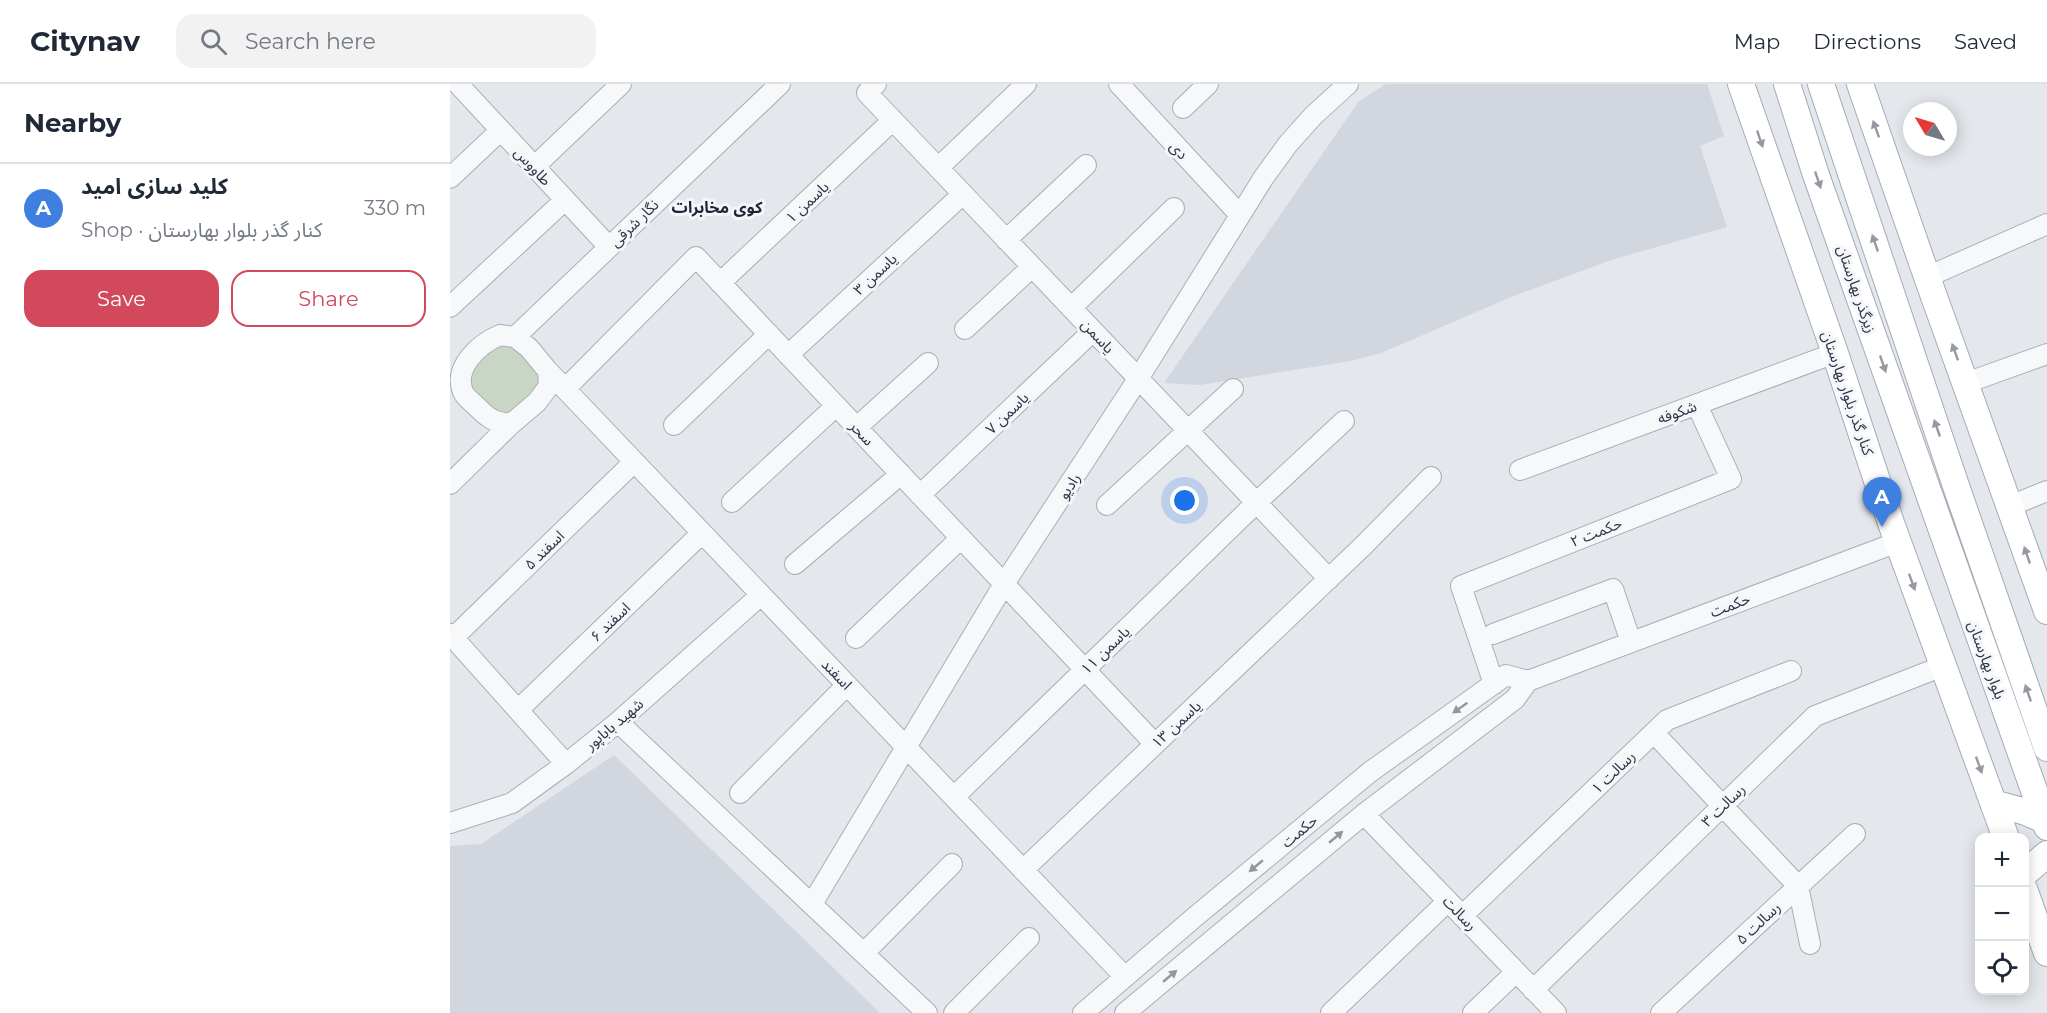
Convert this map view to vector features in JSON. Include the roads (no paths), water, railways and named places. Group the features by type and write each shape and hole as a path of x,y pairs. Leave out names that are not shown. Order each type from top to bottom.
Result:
{"main road":[{"name":"کنار گذر بلوار بهارستان","path":"1741,84 1898,542 2004,833"},
{"name":"زیرگذر بهارستان","path":"1787,84 1816,175 1928,493"},
{"name":"زیرگذر بهارستان","path":"1821,84 1955,483"},
{"path":"1860,84 2010,506 2043,585 2047,611"},
{"name":"بلوار بهارستان","path":"1955,483 2046,739"},
{"name":"بلوار بهارستان","path":"1928,493 2046,823"},
{"path":"1993,804 2026,812 2046,823"},
{"path":"2029,870 2047,854"},
{"path":"2029,901 2047,953"}],"street":[{"path":"534,167 621,84"},
{"name":"نگار شرقی","path":"515,337 780,84"},
{"path":"938,168 1026,84"},
{"name":"دی","path":"1119,84 1240,216"},
{"path":"1183,108 1208,84"},
{"name":"رادیو","path":"812,904 1004,584 1138,379 1240,216 1288,144 1344,85"},
{"name":"طاووس","path":"469,88 501,130 609,247"},
{"name":"یاسمن","path":"872,88 893,120 1329,579"},
{"name":"یاسمن ۱","path":"720,283 893,120"},
{"path":"450,178 501,130"},
{"path":"1006,240 1086,165"},
{"name":"یاسمن ۳","path":"788,354 963,194"},
{"path":"450,307 565,200"},
{"path":"1071,308 1174,208"},
{"path":"1927,277 2047,224"},
{"name":"سحر","path":"565,389 696,257 1155,744"},
{"path":"965,329 1032,267"},
{"name":"یاسمن ۷","path":"920,495 1093,331"},
{"path":"674,425 769,334"},
{"path":"450,484 537,402 549,386 548,371 539,359 515,337 500,335 488,340 456,374 464,393 486,416 495,422 512,424"},
{"name":"شکوفه","path":"1520,470 1834,353"},
{"path":"1966,384 2047,354"},
{"path":"857,428 927,363"},
{"name":"اسفند","path":"548,371 1125,977"},
{"path":"1107,505 1233,389"},
{"name":"حکمت ۲","path":"1494,684 1461,586 1731,478 1696,405"},
{"path":"732,502 836,406"},
{"name":"یاسمن ۱۱","path":"954,797 1256,503 1344,421"},
{"name":"اسفند ۵","path":"452,636 634,462"},
{"path":"795,564 901,474"},
{"name":"یاسمن ۱۳","path":"1023,870 1329,579 1431,477"},
{"path":"2010,506 2047,491"},
{"name":"اسفند ۶","path":"518,710 702,533"},
{"path":"856,638 961,538"},
{"name":"حکمت","path":"1125,1013 1148,1006 1364,814 1515,699 1528,681 1898,542"},
{"path":"1493,634 1613,589 1631,642"},
{"name":"شهید باباپور","path":"450,824 513,802 566,764 618,722 761,595"},
{"path":"452,636 566,764"},
{"name":"رسالت ۳","path":"1533,990 1815,716 1943,666"},
{"name":"رسالت ۱","path":"1462,916 1667,720 1791,671"},
{"name":"حکمت","path":"1083,1013 1196,915 1371,772 1506,675 1528,681"},
{"path":"740,793 847,685"},
{"path":"618,722 927,1013"},
{"path":"1654,733 1798,886 1810,944"},
{"name":"رسالت","path":"1364,814 1556,1013"},
{"name":"رسالت ۵","path":"1661,1013 1855,834"},
{"path":"864,953 952,864"},
{"path":"1330,1013 1448,901"},
{"path":"954,1013 1029,938"},
{"path":"1473,1013 1516,972"}],"place":[{"name":"کلید سازی امید","path":"1882,527"}],"district":[{"name":"کوی مخابرات","path":"717,207"}]}
